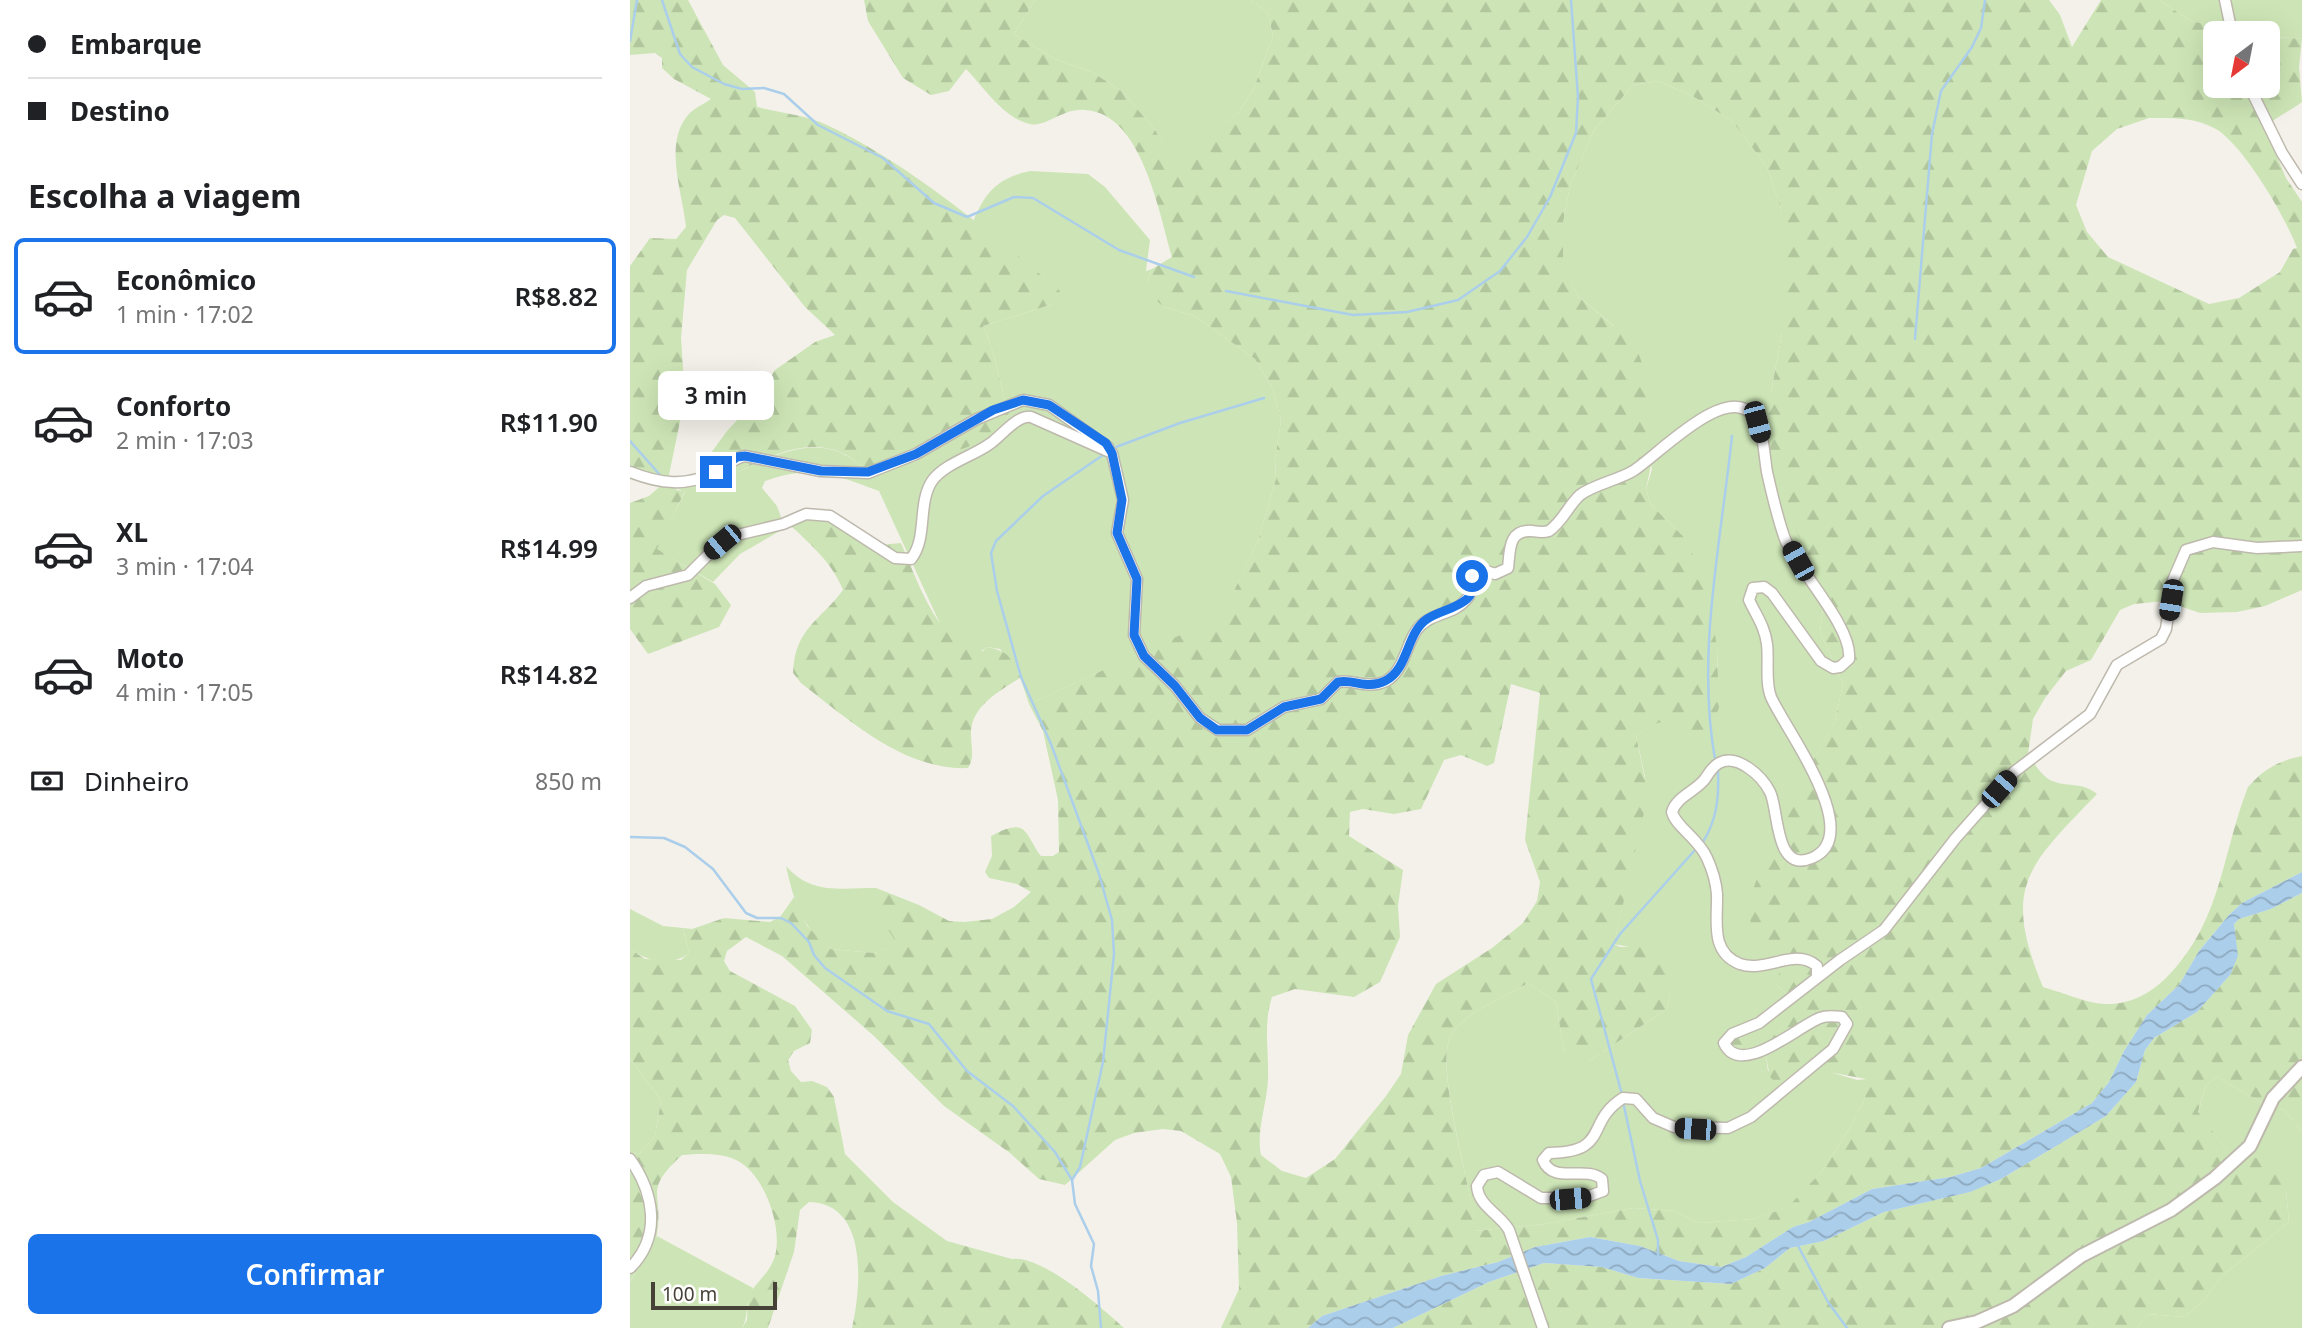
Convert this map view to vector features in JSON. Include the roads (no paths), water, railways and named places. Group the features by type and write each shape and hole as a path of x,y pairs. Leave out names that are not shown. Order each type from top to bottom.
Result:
{"street":[{"path":"2225,0 2229,21"},
{"path":"2255,98 2282,153 2302,184"},
{"path":"630,472 675,484 704,477 737,457 745,456 821,471 868,472 916,454 985,414 1023,400 1049,405 1106,443 1112,453 1122,500 1117,533 1137,579 1133,627 1144,656 1175,686 1200,718 1217,730 1237,732 1260,724 1284,707 1321,699 1338,682 1363,687 1387,680 1402,662 1417,630 1426,620 1451,611 1466,600 1476,571 1481,569 1495,574 1508,568 1509,550 1514,537 1524,531 1549,531 1583,493 1637,469 1685,428 1734,406 1747,410 1757,422 1777,514 1786,541 1838,623 1850,652 1849,659 1840,667 1833,668 1821,661 1772,593 1764,587 1753,588 1749,600 1764,630 1770,694 1816,777 1829,818 1828,838 1822,850 1810,859 1801,859 1787,852 1777,832 1770,792 1756,775 1739,762 1721,761 1704,780 1674,805 1672,812 1679,824 1698,841 1715,880 1714,925 1723,950 1733,961 1744,965 1774,964 1798,957 1809,960 1817,966 1817,977"},
{"path":"630,598 646,586 688,575 711,552 733,536 783,524 806,514 830,516 895,558 911,559 917,552 925,501 932,481 951,466 979,452 1025,416 1112,453"},
{"path":"1543,1328 1524,1279 1515,1244 1504,1221 1480,1199 1477,1186 1484,1175 1504,1174 1541,1198 1584,1198 1603,1191 1602,1179 1592,1172 1557,1173 1545,1166 1543,1160 1549,1153 1572,1153 1581,1150 1610,1109 1623,1098 1636,1099 1653,1118 1674,1127 1716,1130 1751,1117 1833,1049 1847,1024 1842,1017 1819,1018 1787,1039 1748,1055 1734,1055 1724,1043 1732,1034 1759,1023 1817,977 1884,930 1955,839 2014,772 2090,713 2117,665 2161,639 2166,629 2173,580 2186,550 2213,542 2257,548 2302,546"},
{"path":"1949,1328 1977,1322 2013,1306 2081,1256 2171,1210 2215,1178 2250,1146 2273,1098 2302,1067"},
{"path":"630,1159 643,1180 652,1205 652,1223 644,1251 630,1268"}],"water":[{"path":"2302,872 2302,893 2271,909 2239,919 2234,924 2238,956 2230,975 2197,1012 2154,1038 2145,1050 2136,1082 2106,1116 2001,1179 1970,1192 1884,1212 1824,1241 1790,1248 1765,1268 1731,1284 1638,1278 1602,1267 1544,1263 1489,1282 1393,1328 1308,1328 1322,1316 1441,1276 1498,1262 1535,1247 1590,1237 1640,1246 1679,1261 1721,1267 1746,1257 1793,1227 1809,1222 1872,1189 1950,1177 1981,1168 2092,1103 2109,1082 2124,1051 2147,1015 2179,985 2199,951 2229,915 2242,903"}],"waterway":[{"path":"630,41 637,0"},
{"path":"662,0 680,54 692,67 724,84 742,89 764,88 784,94 818,125 883,158 934,203 967,217 1014,197 1033,198 1119,250 1194,277"},
{"path":"1226,291 1353,315 1407,312 1458,300 1500,271 1527,237 1550,197 1576,133 1578,97 1571,0"},
{"path":"1915,339 1932,134 1941,91 1972,47 1981,28 1985,0"},
{"path":"1116,447 1180,423 1264,398"},
{"path":"1715,759 1710,719 1709,639 1732,436"},
{"path":"630,441 661,476"},
{"path":"1072,1180 1080,1167 1103,1062 1114,954 1112,920 1099,874 1051,744 1021,677 997,591 991,553 996,541 1043,496 1103,455"},
{"path":"1703,842 1716,808 1718,772"},
{"path":"630,837 664,838 685,847 713,869 746,913 757,918 781,918 791,923 809,942 814,955 825,968 887,1011 929,1024 967,1071 1013,1106 1055,1152 1072,1180 1075,1204 1094,1244 1091,1266 1098,1291 1101,1328"},
{"path":"1621,1091 1591,979 1620,934 1695,850"},
{"path":"1624,1106 1640,1181 1658,1240 1658,1255"},
{"path":"1797,1244 1828,1302 1847,1328"}]}
